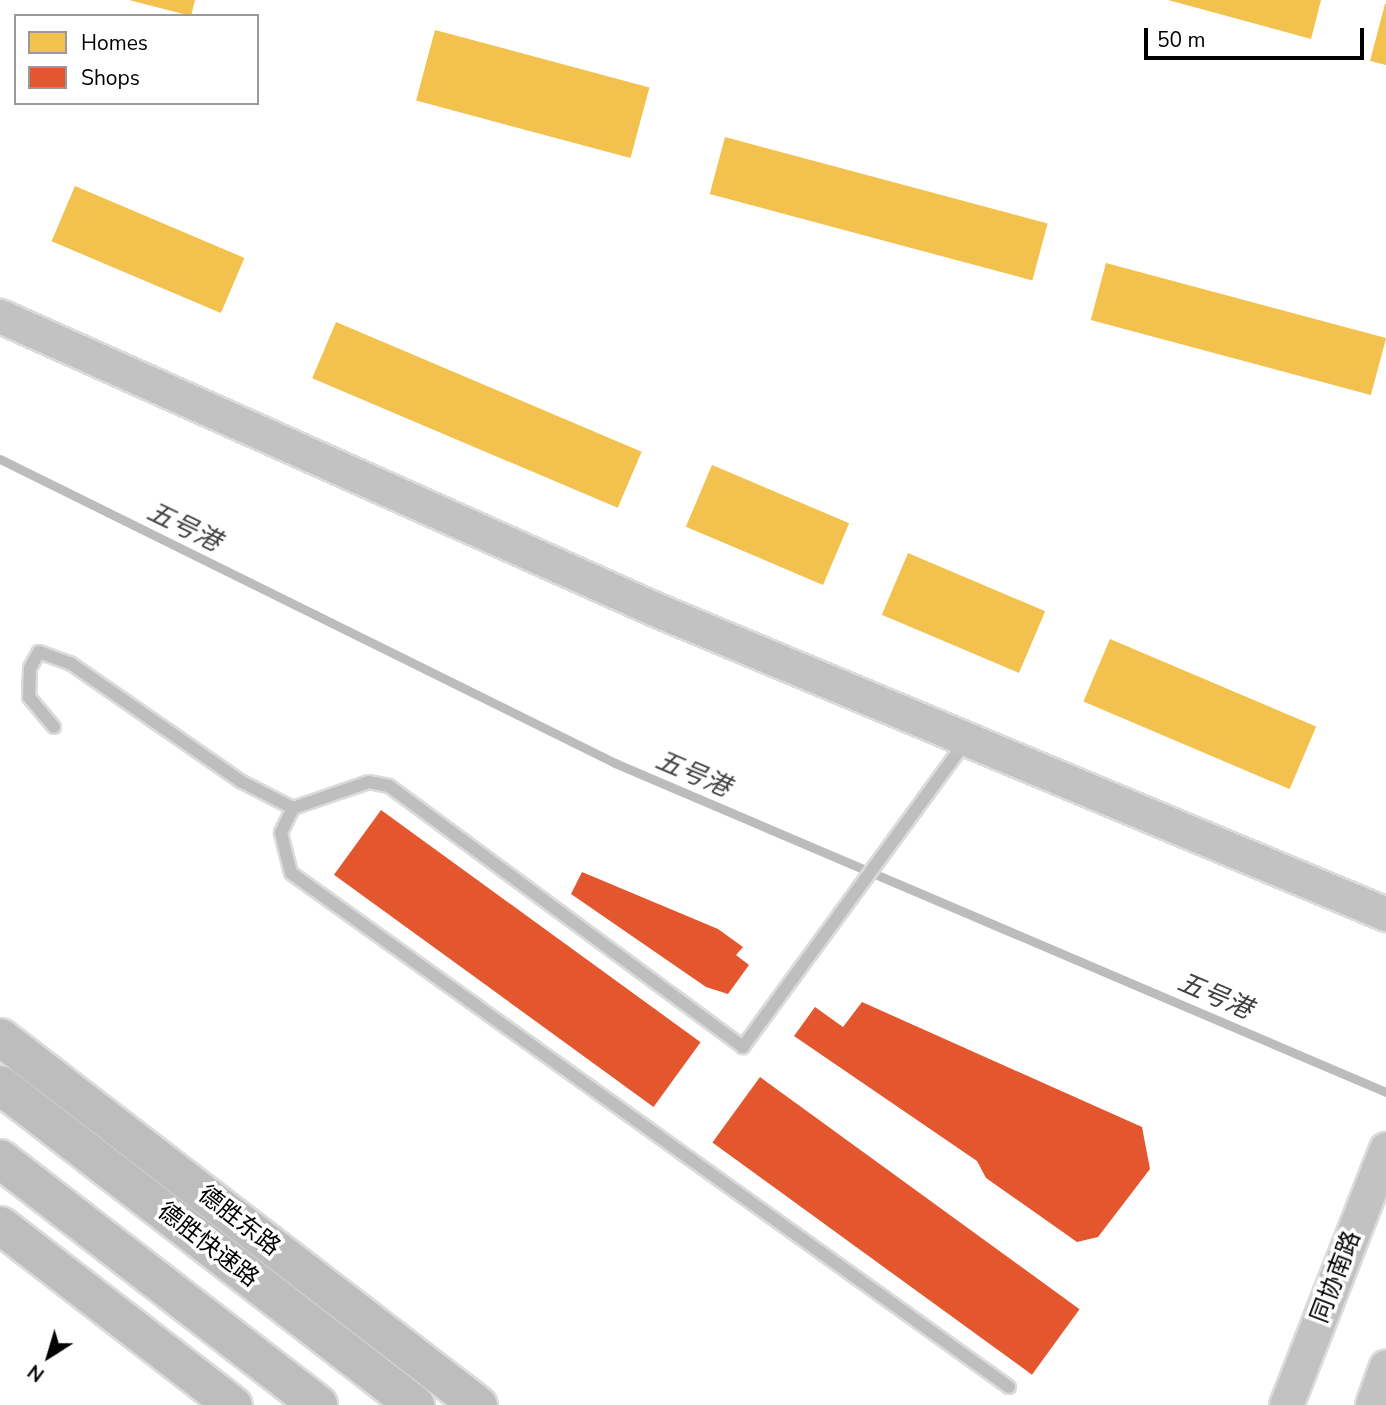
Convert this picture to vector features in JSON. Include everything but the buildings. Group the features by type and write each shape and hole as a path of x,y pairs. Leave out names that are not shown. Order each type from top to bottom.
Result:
{"highway":[{"name":"德胜快速路","path":"0,1085 415,1405"},
{"path":"0,1159 318,1405"}],"main road":[{"name":"德胜东路","path":"0,1037 478,1405"},
{"path":"0,1225 233,1405"}],"street":[{"path":"0,316 966,741 1386,914"},
{"name":"同协南路","path":"1286,1405 1386,1149"},
{"path":"1372,1405 1386,1366"}],"lane":[{"path":"54,727 29,697 30,668 38,652 70,663 242,782 293,808"},
{"path":"966,741 743,1047 389,786 369,782 293,808 281,833 291,873 1009,1387"}],"waterway":[{"name":"五号港","path":"0,459 615,763 1386,1092"}]}
